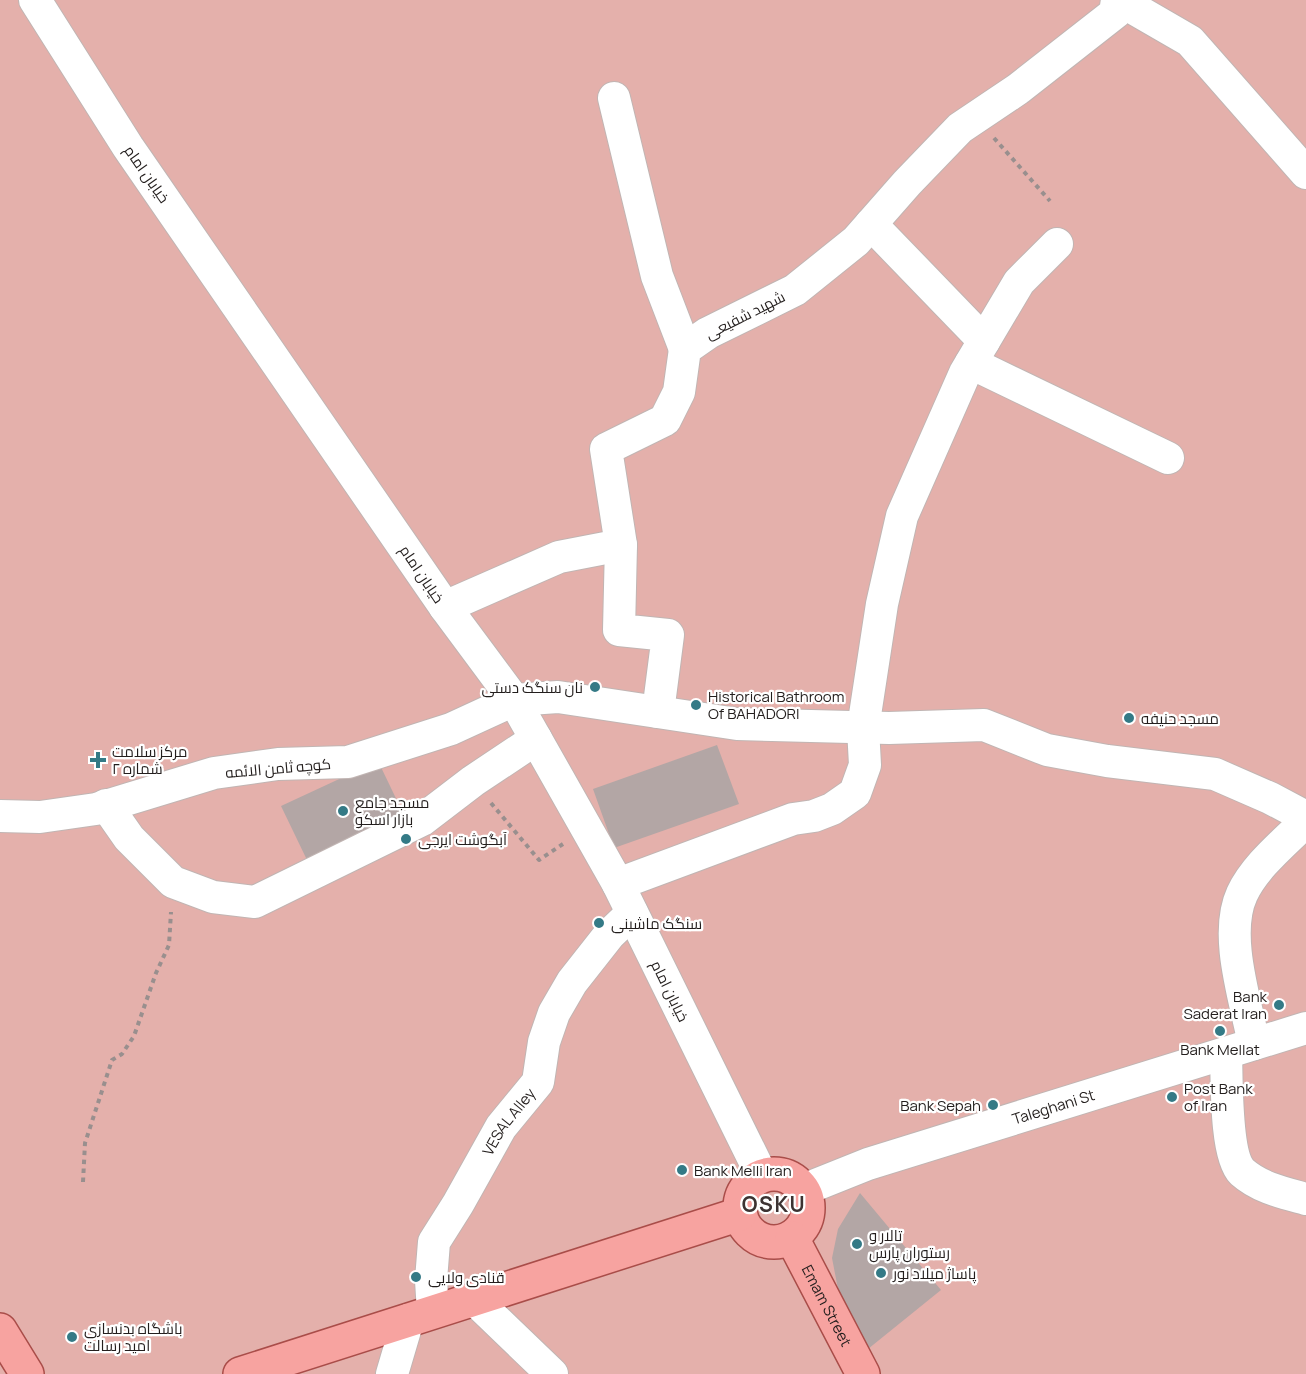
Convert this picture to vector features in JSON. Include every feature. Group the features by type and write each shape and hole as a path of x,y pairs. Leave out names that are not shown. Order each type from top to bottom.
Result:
{"main road":[{"path":"773,1174 785,1176 795,1181 803,1190 807,1200 806,1221 792,1238 771,1243 759,1240 743,1225 740,1202 744,1191 762,1176 773,1174"},
{"path":"240,1374 740,1214"},
{"name":"Emam Street","path":"792,1238 863,1374"},
{"path":"0,1330 27,1374"}],"street":[{"name":"خیابان امام","path":"35,0 128,147 445,607 514,700 618,884 762,1176"},
{"path":"1118,0 1190,41 1306,173"},
{"name":"شهید شفیعی","path":"685,349 708,333 795,290 856,241 960,128 1018,89 1115,13 1118,0"},
{"path":"614,98 657,276 685,349 679,392 665,420 606,449 621,545 619,630 668,635 658,711"},
{"path":"871,224 978,352 1168,458"},
{"path":"618,884 793,819 814,816 832,808 855,793 865,765 863,728 882,604 902,516 978,352 1019,282 1057,244"},
{"path":"445,607 558,557 621,545"},
{"path":"514,700 558,697 737,724 863,728 984,724 1047,750 1107,761 1215,774 1306,817"},
{"name":"کوچه ثامن الائمه","path":"0,816 40,816 106,805 214,773 278,764 348,762 451,729 514,700"},
{"path":"106,805 129,838 174,882 213,897 255,902 422,820 473,781 536,739"},
{"path":"1306,821 1261,867 1242,894 1235,920 1240,1048 1232,1154 1240,1170 1258,1183 1306,1199"},
{"name":"VESAL Alley","path":"421,1316 431,1280 434,1242 501,1127 538,1082 544,1042 554,1013 572,982 609,935 632,913"},
{"name":"Taleghani St","path":"803,1190 868,1164 1306,1028"},
{"path":"474,1299 552,1374"},
{"path":"392,1374 421,1316"}],"path":[{"path":"975,117 1050,201"},
{"path":"473,781 539,860 586,828"},
{"path":"83,1182 85,1143 112,1060 122,1054 134,1036 168,945 174,882"}],"shaded area":[{"path":"0,0 1306,0 1306,1374 0,1374"}],"building":[{"path":"717,745 739,804 614,848 593,789"},
{"name":"مسجد جامع بازار اسکو","path":"378,761 404,815 307,860 281,806"},
{"name":"پاساژ میلاد نور","path":"860,1193 941,1290 868,1349 838,1289 832,1258 838,1229"}],"place":[{"name":"نان سنگک دستی","path":"595,687"},
{"name":"Historical Bathroom Of BAHADORI","path":"696,705"},
{"name":"مسجد حنیفه","path":"1129,718"},
{"name":"مرکز سلامت شماره ۲","path":"98,760"},
{"name":"مسجد جامع بازار اسکو","path":"343,811"},
{"name":"آبگوشت ایرجی","path":"406,839"},
{"name":"سنگک ماشینی","path":"599,923"},
{"name":"Bank Saderat Iran","path":"1279,1005"},
{"name":"Bank Mellat","path":"1220,1031"},
{"name":"Post Bank of Iran","path":"1172,1097"},
{"name":"Bank Sepah","path":"993,1105"},
{"name":"Bank Melli Iran","path":"682,1170"},
{"name":"تالار و رستوران پارس","path":"857,1244"},
{"name":"پاساژ میلاد نور","path":"881,1273"},
{"name":"قنادی ولایی","path":"416,1277"},
{"name":"باشگاه بدنسازی امید رسالت","path":"72,1337"}],"district":[{"name":"OSKU","path":"774,1204"}]}
